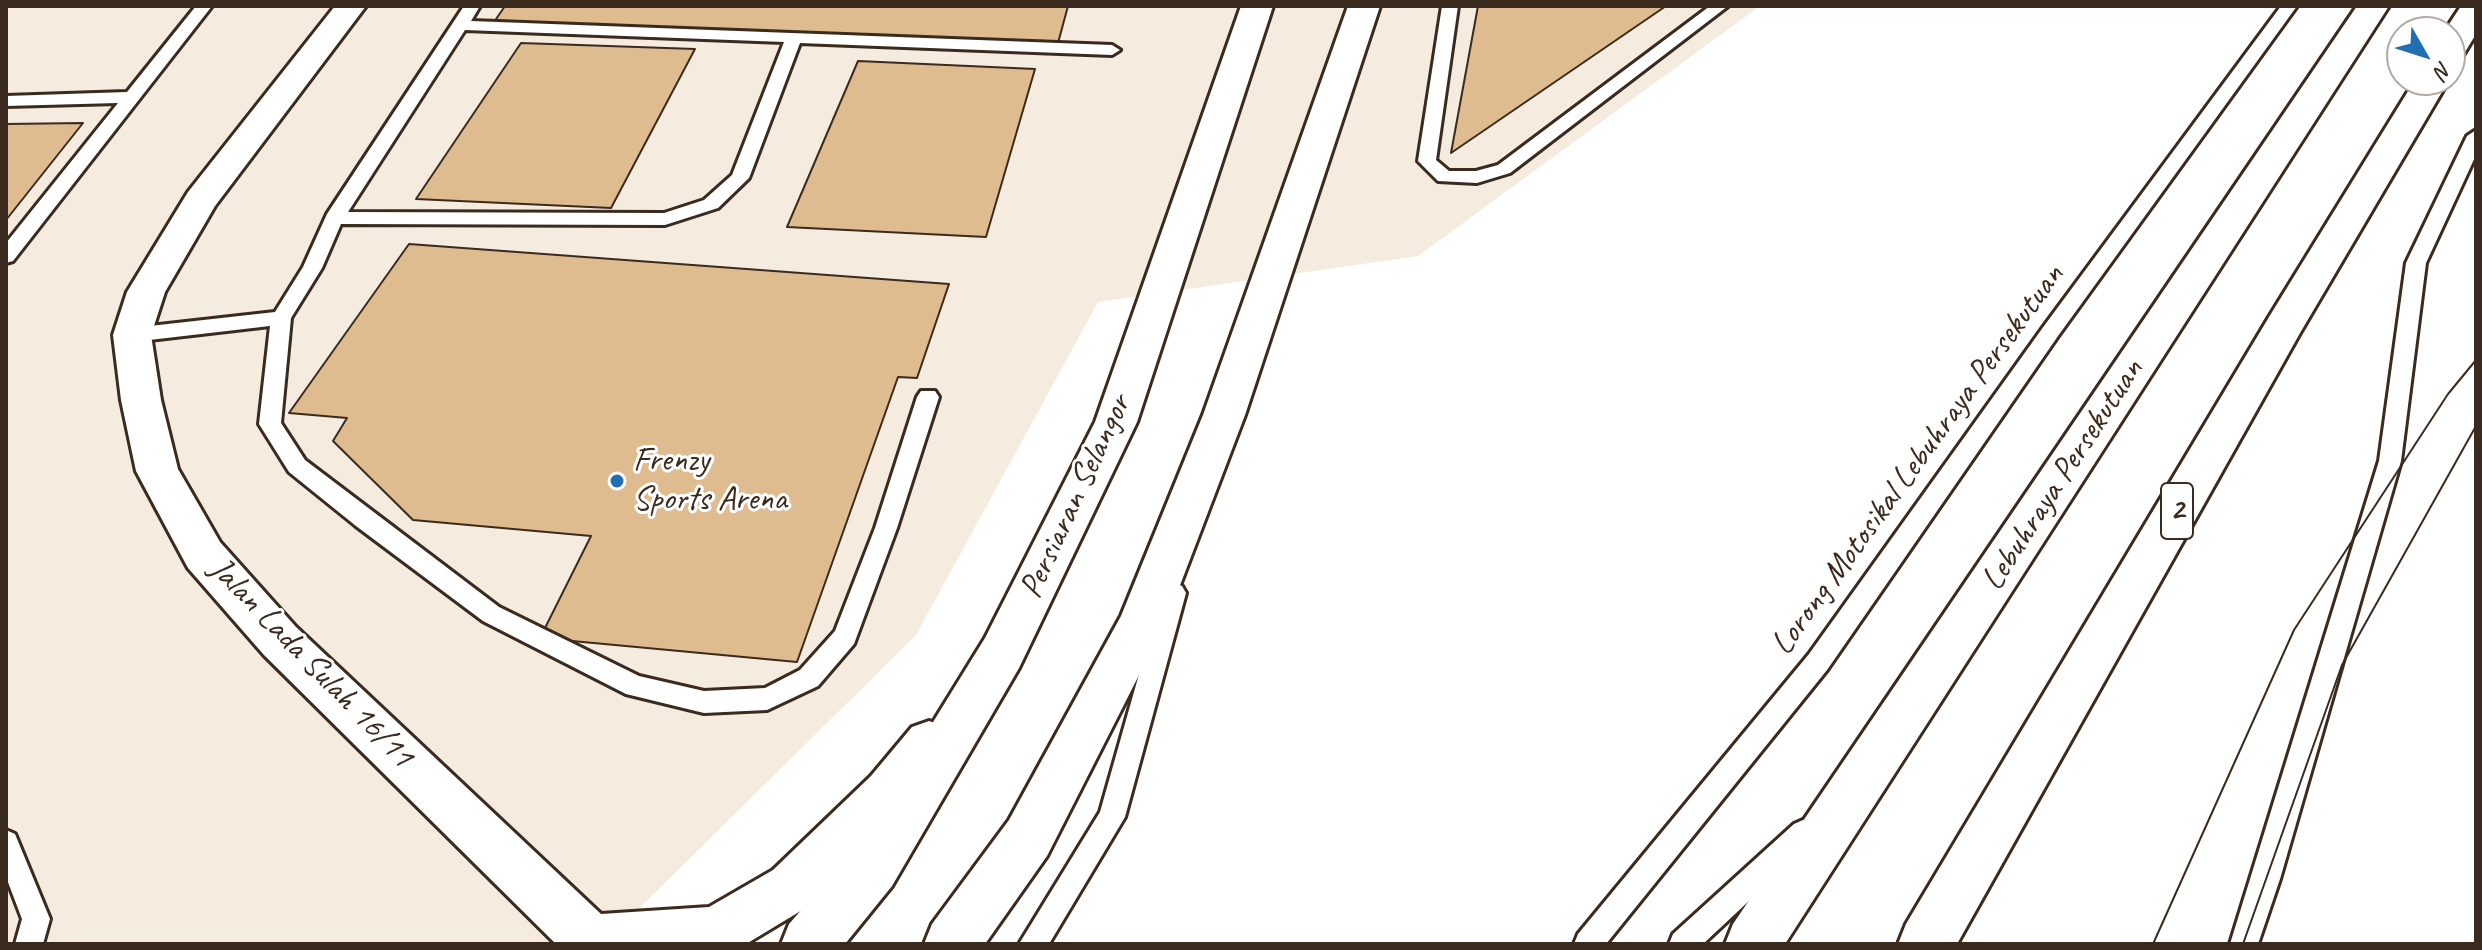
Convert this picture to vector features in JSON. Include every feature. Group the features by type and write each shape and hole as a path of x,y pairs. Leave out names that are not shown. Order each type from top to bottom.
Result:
{"main road":[{"name":"Persiaran Selangor","path":"809,944 873,868 1002,653 1116,422 1257,6"},
{"path":"952,944 1028,838 1142,622 1224,415 1364,6"},
{"name":"Lebuhraya Persekutuan","path":"1753,944 2373,6"},
{"name":"2","path":"1926,944 2275,341 2422,96"}],"street":[{"name":"Jalan Lada Sulah 16/11","path":"351,6 201,200 146,292 132,335 141,400 157,471 204,555 280,641 594,942"},
{"path":"594,942 715,933 791,888 889,792 1002,653"}],"lane":[{"path":"6,256 204,6"},
{"path":"472,6 334,218 312,268 281,318 270,424 297,466 491,614 635,686 704,702 767,699 809,678 845,637 886,528 928,397"},
{"path":"1450,6 1427,161 1444,177 1477,177 1504,169 1720,6"},
{"name":"Lorong Motosikal Lebuhraya Persekutuan","path":"1588,944 1818,662 2051,331 2289,6"},
{"path":"460,25 1112,50"},
{"path":"334,218 665,219 711,204 740,178 794,38"},
{"path":"6,101 132,97"},
{"path":"2244,944 2390,461 2416,263 2476,136"},
{"path":"132,335 281,318"},
{"path":"1033,944 1112,817 1224,415"},
{"path":"1683,944 1867,773"},
{"path":"6,843 36,919 29,944"}],"shaded area":[{"path":"6,6 1760,6 1418,256 1098,302 916,635 603,944 6,944"}],"building":[{"path":"505,6 1068,6 1058,43 494,22"},
{"path":"1478,6 1666,6 1451,153"},
{"path":"521,43 695,49 611,208 416,199"},
{"path":"858,61 1035,69 986,237 787,227"},
{"path":"83,123 6,220 6,124"},
{"name":"Frenzy Sports Arena","path":"409,244 949,284 917,378 898,377 797,662 540,638 591,536 413,520 333,441 347,418 289,413"}],"tram line":[{"path":"2153,944 2294,630 2448,394 2476,360"},
{"path":"2243,944 2342,665 2476,426"}],"place":[{"name":"Frenzy Sports Arena","path":"617,481"}]}
